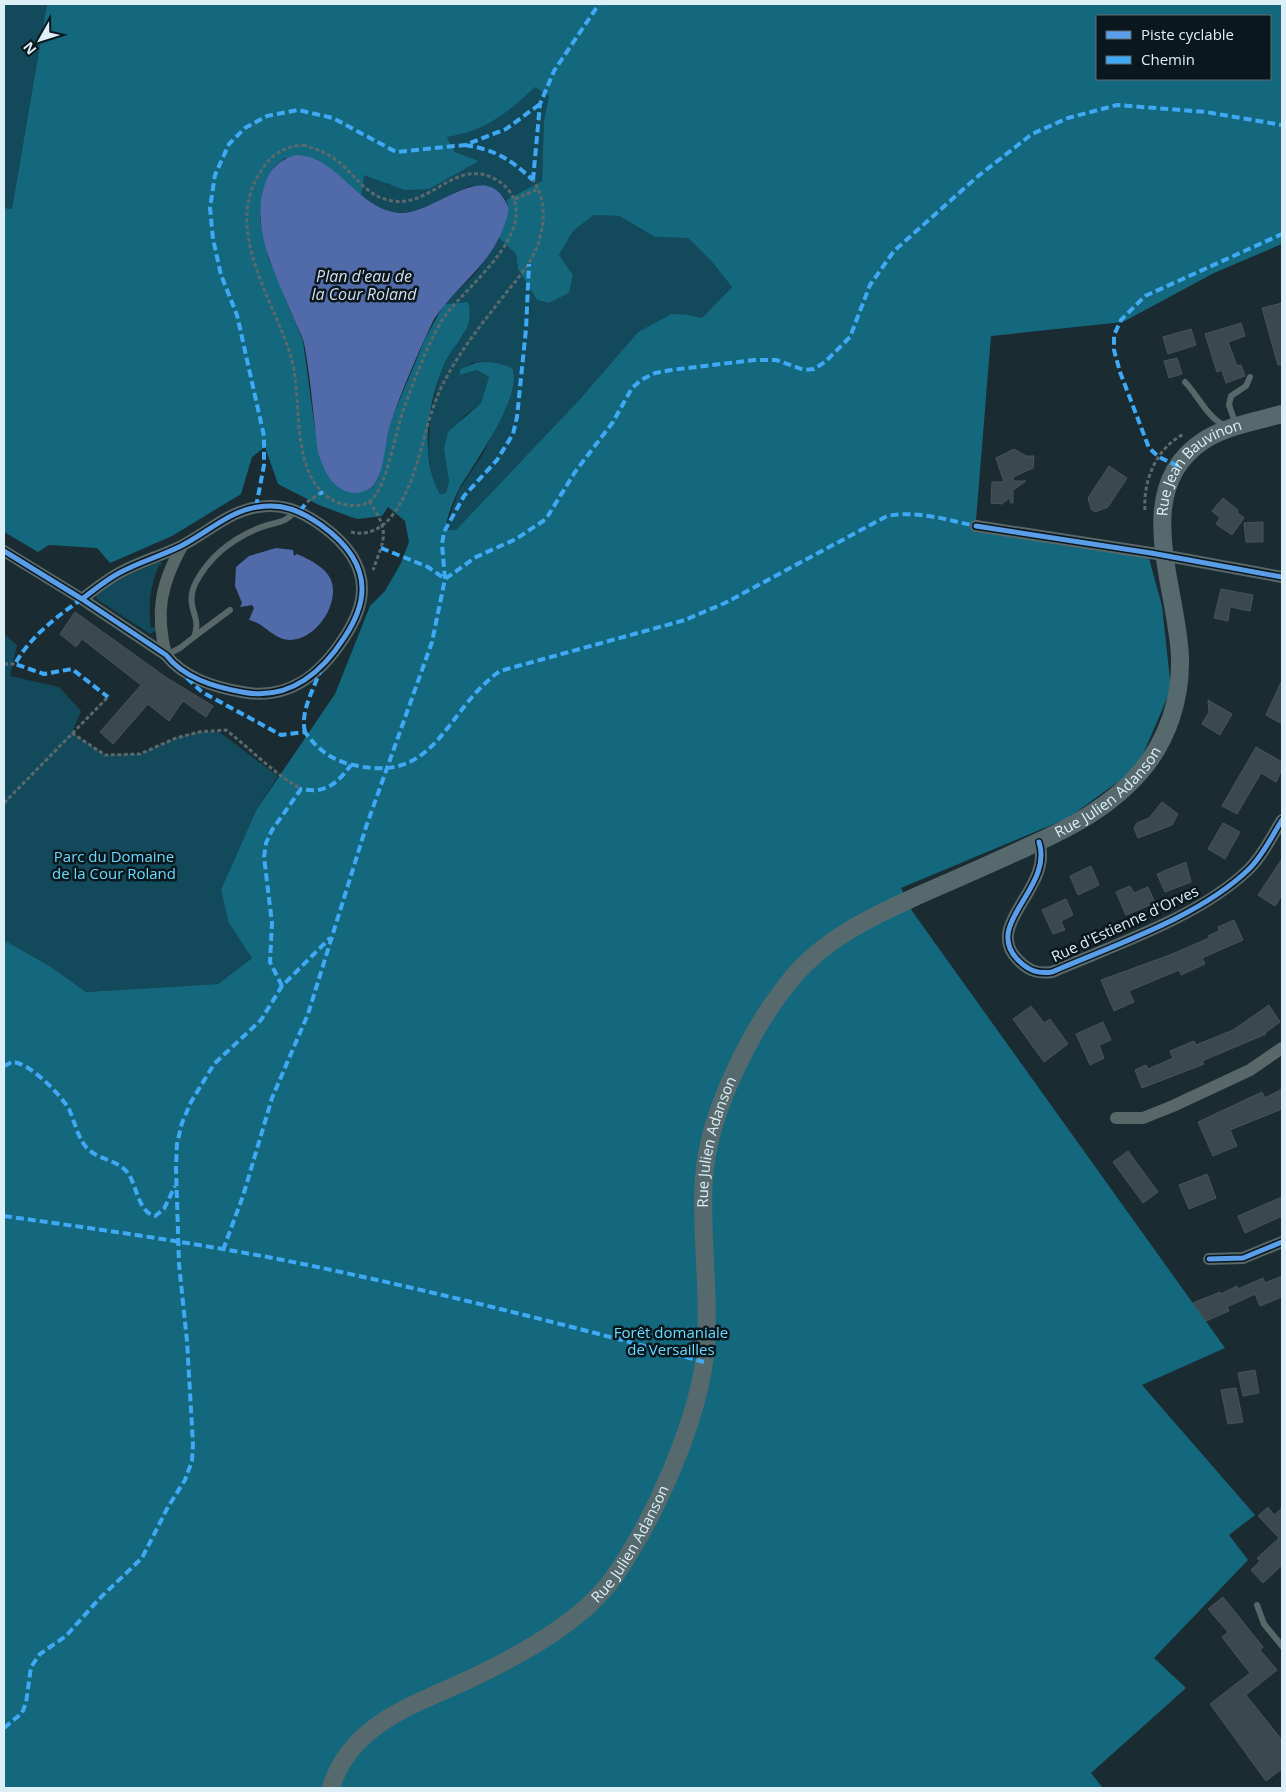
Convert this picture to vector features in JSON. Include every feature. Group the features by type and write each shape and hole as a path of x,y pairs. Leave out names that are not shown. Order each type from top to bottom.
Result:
{"main road":[{"name":"Rue Jean Bauvinon","path":"1165,556 1160,520 1165,493 1178,466 1205,439 1237,427 1282,414"},
{"name":"Rue Julien Adanson","path":"331,1788 335,1776 348,1753 362,1736 391,1715 476,1676 552,1633 593,1602 626,1559 655,1504 681,1445 701,1381 706,1325 703,1180 712,1129 748,1048 781,992 803,966 848,930 891,907 1039,842 1095,812 1129,785 1152,757 1169,725 1177,699 1180,662 1165,556"}],"street":[{"path":"4,551 82,599 166,655 174,666 191,676 224,689 269,694 287,690 304,682 321,669 351,627 360,606 362,588 359,572 353,557 344,545 316,522 295,510 278,505 256,507 216,523 182,546 120,572 82,599"},
{"path":"976,526 1282,577"},
{"path":"166,655 160,612 165,578 182,546"},
{"name":"Rue d'Estienne d'Orves","path":"1039,842 1043,854 1039,872 1007,930 1006,942 1012,954 1024,966 1038,974 1052,972 1179,916 1218,894 1249,869 1282,820"},
{"path":"1116,1118 1143,1118 1172,1106 1250,1070 1282,1048"},
{"path":"1209,1259 1243,1258 1282,1242"}],"lane":[{"path":"1185,382 1197,394 1214,420 1224,425 1237,427 1229,405 1231,396 1246,386 1250,377"},
{"path":"194,637 197,622 190,601 196,583 210,561 232,541 262,527 288,520 295,510"},
{"path":"166,655 180,648 230,610"},
{"path":"1257,1604 1264,1624 1282,1646"}],"path":[{"path":"303,145 331,156 360,185 374,195 392,201 408,202 424,197 467,174 481,174 494,178 507,187 515,199 516,218 497,259 447,313 431,341 403,410 383,481 369,501 357,505 346,505 329,497 317,485 303,457 297,385 292,359 250,247 247,208 256,178 265,164 278,152 289,146 303,145"},
{"path":"347,532 361,534 383,525 407,493 414,477 429,417 442,386 480,326 529,264 539,243 544,221 543,202 539,189 533,180"},
{"path":"515,199 539,189"},
{"path":"307,502 320,494"},
{"path":"369,501 383,525"},
{"path":"4,664 15,664"},
{"path":"4,803 108,697"},
{"path":"72,733 105,755 140,754 176,738 199,732 226,730 257,754 278,776 301,789"}],"green space":[{"path":"4,4 47,4 12,209 4,208"},
{"name":"Forêt domaniale de Versailles","path":"47,4 1282,4 1282,244 1214,273 1123,322 991,336 975,532 1147,551 1162,606 1171,689 1137,768 1068,818 901,888 912,911 1225,1348 1142,1385 1255,1515 1229,1535 1248,1560 1154,1658 1186,1688 1091,1773 1103,1788 4,1788 4,940 51,967 86,992 218,984 252,958 229,923 221,890 257,809 335,694 370,606 385,591 401,563 409,542 405,521 388,507 382,516 358,519 319,505 278,484 265,447 252,457 241,494 172,536 110,563 97,548 49,545 38,552 4,532 4,208 12,209","holes":["535,87 549,96 544,120 542,181 506,200 509,209 499,238 516,254 518,269 537,300 549,303 569,293 573,275 559,255 573,231 594,215 619,216 655,237 688,238 712,262 732,287 702,318 672,314 638,332 581,398 456,530 445,530 450,509 459,489 504,412 511,395 514,380 512,368 486,362 466,366 460,370 460,375 477,370 489,377 481,403 448,432 444,450 449,481 446,493 440,494 433,480 430,464 428,448 430,414 433,397 443,367 466,329 470,312 468,302 444,304 425,339 390,423 378,478 373,487 361,492 315,430 303,341 269,259 260,219 263,190 275,166 285,158 331,170 361,197 364,175 405,190 429,189 479,161 455,152 447,137 474,130 496,119"]},
{"path":"535,86 549,96 544,120 542,181 506,200 501,194 470,186 417,211 404,213 377,206 361,197 363,174 377,178 390,185 429,188 479,161 455,152 447,136 485,125 505,112"},
{"path":"594,215 619,216 655,237 688,238 712,262 732,287 702,318 689,315 638,332 581,398 456,530 445,530 459,490 483,454 513,388 473,362 461,370 460,375 477,370 489,377 481,403 464,416 444,450 449,481 446,493 440,494 433,483 428,452 431,411 442,367 452,347 464,335 468,302 444,304 476,273 499,238 516,254 518,269 537,300 549,303 569,293 573,275 559,255 573,231"},
{"path":"160,562 163,564 159,565 156,573 150,603 151,628 156,627 157,630 150,634 98,600 96,596 116,580"},
{"name":"Parc du Domaine de la Cour Roland","path":"4,634 17,645 10,676 59,687 81,711 72,733 105,755 140,754 176,738 199,732 219,732 278,776 257,809 229,923 253,957 218,984 86,992 51,967 4,940"}],"water":[{"name":"Plan d'eau de la Cour Roland","path":"296,155 311,158 324,164 371,202 385,209 400,213 414,211 475,186 488,186 500,193 509,209 503,228 487,257 434,319 411,370 391,422 378,478 371,488 357,493 349,492 336,485 327,474 320,460 304,343 273,269 262,233 260,216 261,198 266,181 278,164"},
{"path":"276,548 293,550 294,556 297,554 313,562 327,573 332,583 333,592 328,612 316,628 299,639 290,640 279,637 249,620 254,608 252,605 240,607 242,603 235,586 236,567 249,556"}],"building":[{"path":"1282,303 1282,365 1278,365 1262,308"},
{"path":"1241,323 1245,336 1228,342 1237,366 1241,365 1245,376 1226,383 1222,370 1217,372 1205,334"},
{"path":"1191,329 1196,345 1168,354 1163,337"},
{"path":"1177,358 1182,374 1169,378 1164,361"},
{"path":"1014,449 1026,456 1034,456 1033,468 1013,477 1013,481 1026,481 1013,490 1013,503 1011,503 1009,498 1002,504 991,503 992,482 1004,482 996,458"},
{"path":"1109,466 1127,478 1108,507 1095,512 1091,509 1088,498"},
{"path":"1223,498 1238,510 1237,512 1244,518 1232,535 1216,524 1220,518 1212,511"},
{"path":"1263,522 1263,542 1246,542 1244,523"},
{"path":"1221,589 1253,595 1250,611 1230,607 1228,621 1214,618"},
{"path":"75,612 167,678 213,706 206,717 183,701 169,721 148,704 113,744 100,732 141,685 82,639 76,647 60,634"},
{"path":"1282,680 1282,724 1266,715"},
{"path":"1208,700 1232,714 1220,735 1202,724 1209,712"},
{"path":"1256,747 1282,762 1282,770 1276,782 1261,773 1237,814 1222,806"},
{"path":"1162,802 1178,814 1172,825 1138,838 1134,828 1137,823 1149,818"},
{"path":"1223,823 1240,832 1225,859 1208,849"},
{"path":"1282,859 1282,895 1275,906 1258,895"},
{"path":"1186,862 1191,882 1165,892 1157,874"},
{"path":"1091,866 1099,885 1078,895 1070,876"},
{"path":"1130,886 1134,893 1148,887 1155,903 1126,915 1116,892"},
{"path":"1066,899 1073,915 1061,921 1065,930 1053,934 1042,910"},
{"path":"1234,920 1243,940 1202,958 1205,964 1181,975 1179,970 1129,991 1134,1002 1114,1011 1101,980 1170,955 1209,938 1208,936 1219,931 1218,927"},
{"path":"1269,1005 1280,1022 1266,1034 1202,1061 1204,1064 1142,1088 1135,1070 1146,1065 1148,1069 1173,1058 1170,1051 1194,1041 1196,1045 1233,1030"},
{"path":"1031,1006 1044,1023 1050,1019 1068,1044 1044,1062 1013,1019"},
{"path":"1103,1022 1111,1040 1099,1045 1104,1058 1090,1065 1076,1034"},
{"path":"1282,1089 1282,1109 1230,1130 1237,1146 1213,1156 1198,1122 1262,1092 1265,1098"},
{"path":"1128,1151 1158,1192 1143,1203 1113,1162"},
{"path":"1207,1174 1216,1198 1189,1209 1179,1185"},
{"path":"1282,1197 1282,1216 1245,1233 1238,1216"},
{"path":"1282,1276 1282,1297 1260,1306 1255,1294 1227,1307 1229,1311 1206,1321 1193,1303 1220,1292 1221,1294 1237,1286 1238,1289 1263,1278 1265,1283"},
{"path":"1255,1370 1259,1393 1243,1396 1238,1373"},
{"path":"1236,1388 1243,1422 1228,1424 1221,1390"},
{"path":"1268,1507 1274,1515 1282,1508 1282,1565 1263,1583 1251,1570 1260,1561 1257,1558 1279,1538 1258,1516"},
{"path":"1223,1597 1263,1647 1260,1650 1277,1670 1246,1695 1282,1740 1282,1769 1266,1781 1210,1704 1250,1673 1222,1637 1228,1632 1208,1609"}],"marked path":[{"path":"533,180 540,104 554,71 599,4"},
{"path":"256,507 264,465 264,436 237,315 221,275 213,239 210,208 215,175 229,144 245,128 267,116 298,110 333,118 396,152 465,145 506,129 540,104"},
{"path":"381,548 428,567 445,579 476,557 516,539 546,519 575,472 613,422 632,388 641,380 655,373 754,360 776,360 804,370 814,369 825,362 850,337 870,285 894,251 977,177 1032,134 1068,118 1117,105 1206,112 1282,125"},
{"path":"465,145 502,156 533,180"},
{"path":"1178,466 1159,457 1149,448 1120,372 1114,350 1114,335 1121,320 1145,296 1282,234"},
{"path":"223,1250 243,1196 272,1098 308,1014 366,827 432,642 445,579 442,544 444,532 464,496 497,460 513,434 517,417 526,329 529,264"},
{"path":"319,494 323,492"},
{"path":"300,511 307,502"},
{"path":"187,678 202,692 281,735 305,732 321,750 342,762 358,766 385,768 406,763 424,753 481,687 500,671 685,620 725,603 887,516 898,514 921,515 976,526"},
{"path":"82,599 36,636 15,664 44,674 72,669 108,697"},
{"path":"305,732 304,717 320,671"},
{"path":"282,986 270,962 272,923 264,857 266,843 272,830 301,789 324,789 341,777 351,765"},
{"path":"4,1728 22,1713 26,1703 31,1667 40,1654 66,1636 99,1599 142,1558 168,1507 185,1480 192,1461 193,1444 187,1341 179,1264 176,1168 177,1144 182,1123 191,1102 214,1064 261,1020 282,986 330,938"},
{"path":"4,1066 12,1062 27,1067 59,1095 69,1109 78,1134 86,1147 96,1155 123,1168 128,1173 141,1204 149,1214 155,1216 164,1209 175,1186"},
{"path":"4,1216 191,1244 303,1264 504,1310 704,1362"}],"cycle path":[{"path":"4,551 82,599 166,655 182,670 210,684 259,694 274,693 288,689 313,674 324,663 335,651 354,621 361,602 362,589 359,569 355,560 336,537 321,525 299,512 284,507 267,506 247,509 237,513 191,541 119,573 82,599"},
{"path":"976,526 1151,553 1282,577"},
{"path":"1039,842 1041,859 1037,875 1013,919 1008,933 1009,946 1018,960 1034,971 1047,973 1155,928 1205,902 1228,887 1253,865 1282,820"},
{"path":"1209,1259 1243,1258 1282,1242"}]}
